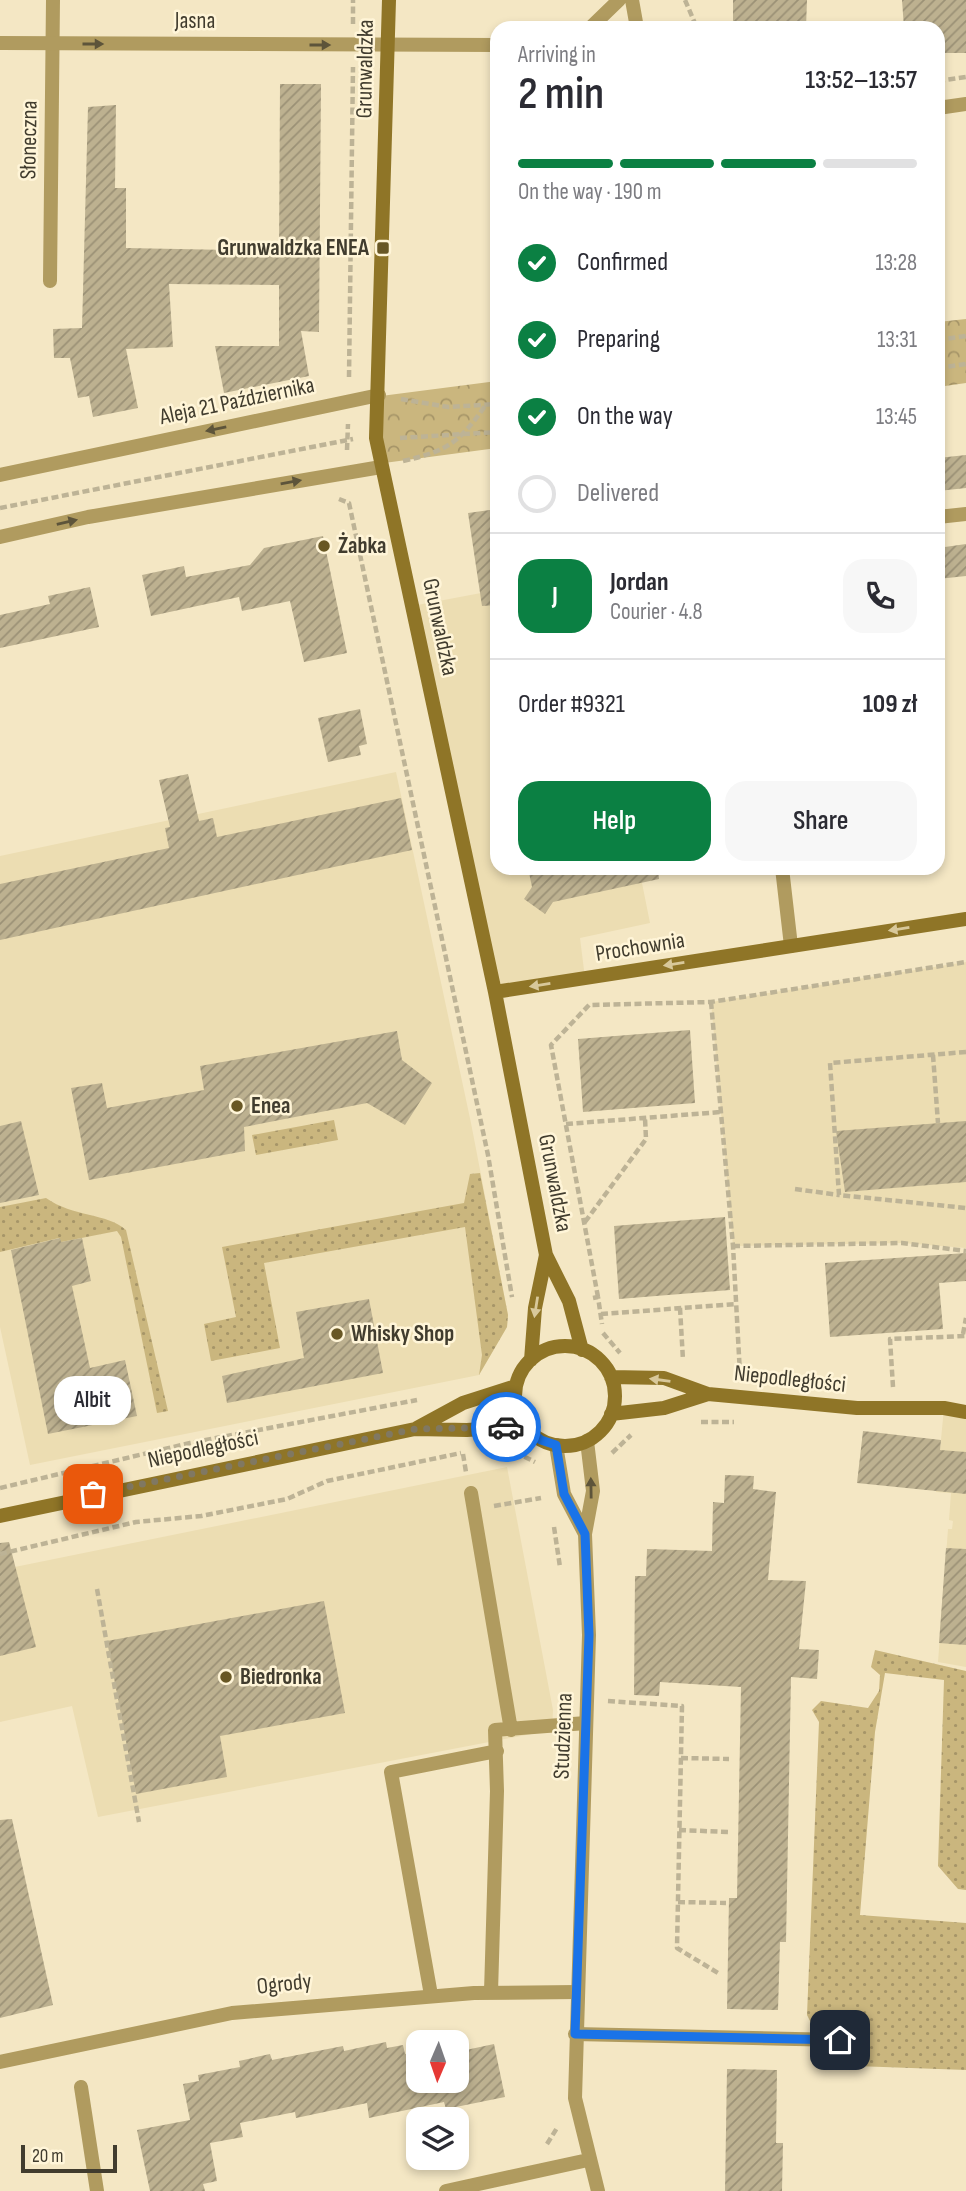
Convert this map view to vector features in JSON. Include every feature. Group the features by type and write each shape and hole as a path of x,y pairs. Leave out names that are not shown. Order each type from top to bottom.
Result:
{"street":[{"name":"Słoneczna","path":"50,281 53,0"},
{"name":"Grunwaldzka","path":"389,0 376,438 495,992 547,1255 569,1301 582,1349"},
{"path":"597,21 619,0"},
{"path":"632,0 636,21"},
{"name":"Jasna","path":"0,43 490,45"},
{"path":"945,107 966,104"},
{"name":"Aleja 21 Października","path":"0,475 379,395"},
{"path":"0,537 88,517 382,467"},
{"path":"945,516 966,514"},
{"path":"783,875 791,946"},
{"name":"Prochownia","path":"495,992 966,919"},
{"name":"Grunwaldzka","path":"531,1360 535,1308 547,1255"},
{"path":"555,1348 582,1349 596,1357 611,1377 615,1396 611,1414 600,1432 587,1441 572,1446 541,1440 524,1426 515,1400 516,1386 531,1360 555,1348"},
{"path":"611,1377 664,1378 708,1394"},
{"name":"Niepodległości","path":"415,1429 463,1403 516,1386"},
{"name":"Niepodległości","path":"611,1414 664,1408 708,1394 857,1409 944,1408 966,1412"},
{"name":"Niepodległości","path":"0,1516 415,1429 467,1430 524,1426"},
{"path":"585,1534 593,1491 587,1441"},
{"name":"Studzienna","path":"556,1445 564,1494 585,1534 589,1635 575,2098 588,2160 598,2191"},
{"path":"471,1493 511,1730"},
{"path":"491,1992 497,1751 495,1730 586,1723"},
{"path":"432,1996 391,1772 497,1751"},
{"name":"Ogrody","path":"0,2062 232,2013 491,1992 577,1992"},
{"path":"575,2034 840,2040"},
{"path":"81,2087 97,2191"},
{"path":"446,2191 588,2160"}],"path":[{"path":"347,473 354,0"},
{"path":"685,0 694,21"},
{"path":"945,80 966,77"},
{"path":"945,339 966,336"},
{"path":"945,367 966,364"},
{"path":"379,395 448,407 490,405"},
{"path":"382,467 439,453 464,436 485,406"},
{"path":"0,508 348,440 490,433"},
{"path":"331,495 349,503 488,1154 515,1311 535,1308"},
{"path":"631,1355 620,1352 604,1335 551,1045 589,1005 711,1002 966,962"},
{"path":"711,1002 733,1246 740,1376"},
{"path":"839,1195 830,1063 966,1052"},
{"path":"933,1055 939,1123"},
{"path":"566,1124 721,1112"},
{"path":"584,1223 646,1139 645,1118"},
{"path":"795,1189 966,1208"},
{"path":"733,1246 902,1243 966,1251"},
{"path":"569,1301 598,1297"},
{"path":"601,1314 737,1304"},
{"path":"680,1308 683,1366"},
{"path":"893,1396 890,1339 964,1335 966,1318"},
{"path":"0,1488 190,1443 427,1397"},
{"path":"609,1461 612,1453 640,1426 665,1422 664,1408"},
{"path":"0,1554 136,1522 201,1516 287,1499 327,1481 454,1457 475,1447 467,1430"},
{"path":"509,1451 521,1452 538,1463 546,1481 564,1494"},
{"path":"474,1510 549,1497"},
{"path":"97,1589 139,1822"},
{"path":"603,1712 604,1701 682,1706 677,1948 718,1973"},
{"path":"681,1758 729,1759"},
{"path":"679,1830 727,1832"},
{"path":"677,1902 726,1903"}],"shaded area":[{"path":"490,591 490,875 640,875 650,923 580,938 585,978 495,992 412,606"},
{"path":"396,772 471,1123 508,1315 507,1327 479,1375 30,1465 0,1327 0,856"},
{"path":"966,962 966,1248 902,1243 733,1246 711,1002"},
{"path":"944,1408 966,1412 966,1667 938,1662 948,1529 952,1529 953,1521 949,1520 951,1493 936,1492"},
{"path":"507,1467 553,1710 552,1730 98,1817 72,1706 0,1722 0,1570"}],"green space":[{"path":"966,319 966,383 945,386 945,321"},
{"path":"490,382 490,449 384,463 381,396"},
{"path":"334,1120 338,1140 256,1155 252,1135"},
{"path":"480,1173 508,1315 507,1327 479,1375 482,1355 465,1227 264,1263 280,1348 211,1361 204,1324 236,1317 222,1247 464,1203 470,1174"},
{"path":"46,1198 67,1209 109,1220 126,1230 168,1411 157,1413 121,1237 117,1231 61,1242 59,1238 0,1252 0,1207"},
{"path":"875,1650 966,1671 966,1890 958,1889 938,1866 944,1680 885,1673 875,1732 860,1915 966,1923 966,2070 828,2065 815,2052 809,2040 819,2039 807,2015 819,1722 812,1710 821,1701 868,1708 879,1691 880,1675 871,1667"}],"building":[{"path":"733,0 807,0 806,21 733,21"},
{"path":"902,0 966,0 966,53 945,53 945,21 904,21"},
{"path":"280,84 321,84 319,332 301,331 309,376 224,393 215,346 279,346 279,285 169,284 173,347 126,349 138,408 93,417 89,396 78,398 70,358 54,358 53,329 82,328 88,107 116,105 115,188 126,188 126,248 279,251"},
{"path":"966,455 966,488 945,490 945,457"},
{"path":"490,510 490,605 482,606 468,513"},
{"path":"323,536 347,653 304,662 290,601 242,611 239,597 151,616 142,575 184,566 186,577 250,565 264,548"},
{"path":"966,544 966,576 945,578 945,547"},
{"path":"90,587 99,627 0,648 0,615 50,604 48,596"},
{"path":"360,709 367,744 359,746 361,755 328,762 318,718"},
{"path":"188,774 199,821 213,818 217,837 401,798 412,850 0,940 0,884 169,848 165,828 170,827 159,780"},
{"path":"529,875 659,875 659,879 553,902 545,914 524,899 532,887"},
{"path":"690,1030 695,1103 583,1112 578,1039"},
{"name":"Enea","path":"397,1031 402,1060 432,1083 405,1125 367,1103 244,1127 245,1151 89,1180 71,1088 102,1083 107,1108 204,1090 200,1066"},
{"path":"21,1121 39,1195 0,1203 0,1126"},
{"path":"966,1121 966,1182 845,1192 836,1131"},
{"path":"725,1217 730,1290 619,1299 614,1226"},
{"path":"60,1238 61,1242 82,1238 91,1281 72,1286 90,1368 125,1360 137,1416 48,1434 11,1250"},
{"path":"966,1253 966,1281 939,1283 943,1329 830,1337 825,1263"},
{"name":"Whisky Shop","path":"369,1299 383,1373 227,1403 222,1376 304,1358 296,1312"},
{"path":"863,1431 941,1440 940,1450 966,1452 966,1494 857,1483"},
{"path":"725,1475 754,1476 753,1489 776,1492 768,1580 806,1581 799,1649 819,1650 817,1679 791,1677 786,1942 780,1942 778,2010 727,2009 729,1898 737,1898 741,1687 660,1682 659,1696 634,1695 635,1576 646,1576 647,1549 712,1551 713,1502 724,1503"},
{"path":"9,1542 36,1647 0,1656 0,1543"},
{"path":"946,1548 966,1549 966,1645 939,1643"},
{"name":"Biedronka","path":"324,1601 345,1713 220,1736 227,1777 136,1794 107,1641"},
{"path":"12,1819 53,2005 0,2018 0,1820"},
{"path":"386,2042 387,2048 403,2045 406,2093 469,2093 469,2049 494,2044 505,2097 456,2107 445,2107 444,2102 406,2107 406,2110 369,2118 367,2103 296,2118 295,2112 240,2123 243,2137 210,2143 217,2181 203,2184 205,2191 150,2191 137,2130 190,2120 183,2084 199,2081 198,2075 240,2067 239,2061 270,2054 272,2060 343,2046 344,2051"},
{"path":"727,2069 777,2070 776,2143 783,2143 782,2191 725,2191"}],"way so far":[{"path":"93,1494 415,1429 467,1430 506,1427"}],"place":[{"name":"Grunwaldzka ENEA","path":"383,248"},
{"name":"Żabka","path":"324,546"},
{"name":"Enea","path":"237,1106"},
{"name":"Whisky Shop","path":"337,1334"},
{"name":"Albit","path":"93,1494"},
{"name":"Biedronka","path":"226,1677"}],"route":[{"path":"506,1427 524,1426 541,1440 556,1445 564,1494 585,1534 589,1635 575,2034 840,2040"}]}
